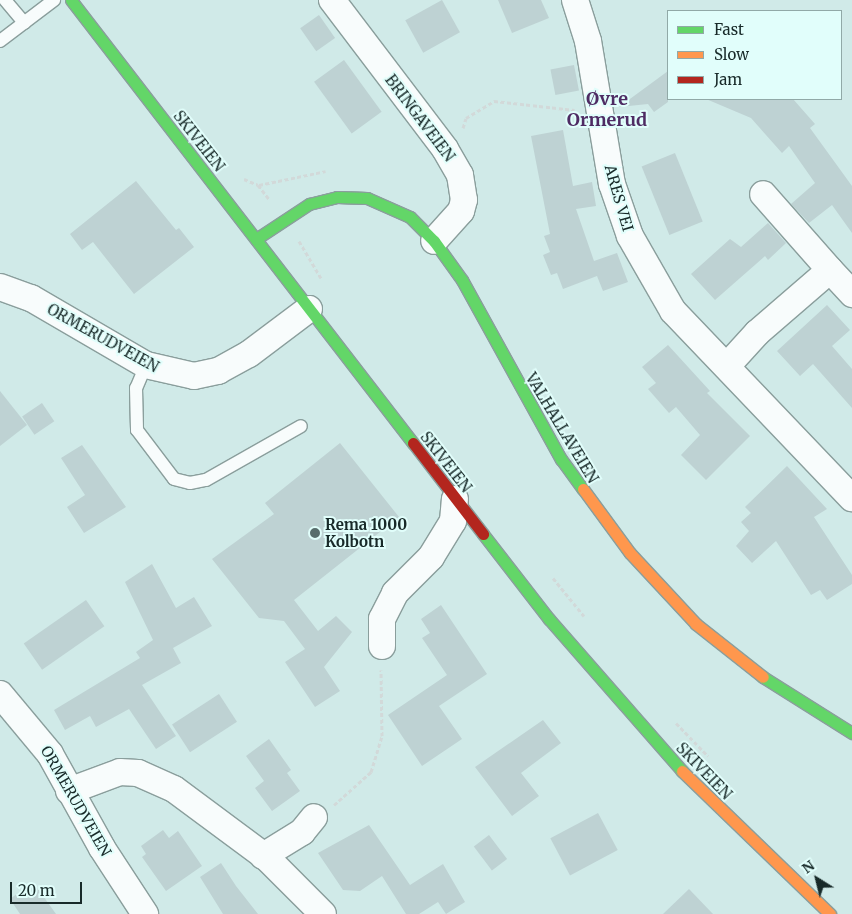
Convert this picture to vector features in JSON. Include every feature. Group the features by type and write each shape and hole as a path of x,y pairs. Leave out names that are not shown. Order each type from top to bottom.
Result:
{"main road":[{"name":"SKIVEIEN","path":"71,0 455,499 616,699 732,821 830,914"},
{"name":"VALHALLAVEIEN","path":"256,240 309,204 352,196 396,209 434,241 462,280 566,467 630,553 696,624 745,664 806,707 852,732"}],"street":[{"name":"BRINGAVEIEN","path":"332,0 445,149 460,175 464,200 461,211 434,241"},
{"name":"ARES VEI","path":"575,0 588,41 612,184 630,236 673,311 728,366 852,498"},
{"path":"764,194 852,294"},
{"path":"728,366 757,333 830,270"},
{"name":"ORMERUDVEIEN","path":"0,287 31,298 146,365 181,375 218,371 249,354 310,309"},
{"path":"382,646 382,619 395,593 431,556 454,521 455,499"},
{"name":"ORMERUDVEIEN","path":"0,694 33,729 69,791 146,914"},
{"path":"69,791 107,776 138,773 174,789 263,856 323,914"},
{"path":"263,856 302,832 314,817"}],"lane":[{"path":"5,0 24,23"},
{"path":"0,41 54,0"},
{"path":"146,365 136,388 137,430 174,479 190,484 206,480 300,426"}],"path":[{"path":"461,125 494,101 600,113"},
{"path":"297,238 323,281"},
{"path":"550,575 586,619"},
{"path":"314,817 344,798 371,772 382,736 382,646"},
{"path":"674,720 713,762"}],"building":[{"path":"442,0 460,32 423,53 405,20"},
{"path":"498,0 541,0 549,18 512,33"},
{"path":"319,15 335,38 316,51 300,28"},
{"path":"344,60 382,112 352,134 314,82"},
{"path":"574,65 579,91 555,95 550,70"},
{"path":"667,72 668,102 654,112 648,104 619,107"},
{"path":"708,100 794,100 815,124 810,128 852,186 852,233 832,205 809,223 791,204 815,183 789,146 782,153 751,118"},
{"path":"563,130 573,186 592,182 596,206 576,209 594,261 617,253 628,282 603,291 597,276 563,289 557,273 551,275 543,255 550,252 544,236 550,234 531,136"},
{"path":"675,153 703,222 669,235 642,166"},
{"path":"136,181 176,230 179,228 194,247 134,294 93,242 82,250 70,234"},
{"path":"768,223 786,243 768,260 765,256 715,300 691,274 730,239 741,247"},
{"path":"827,305 850,330 832,346 852,369 852,408 813,364 800,376 777,351"},
{"path":"668,345 710,391 707,393 750,436 706,480 681,455 700,435 676,407 669,413 648,389 656,383 642,367"},
{"path":"0,391 27,425 0,446"},
{"path":"42,403 54,421 34,435 22,416"},
{"path":"340,443 399,517 294,600 318,631 336,616 352,632 324,667 340,691 315,707 285,662 305,649 284,621 259,618 212,559 274,514 265,503"},
{"path":"82,445 126,507 84,533 67,507 85,495 61,458"},
{"path":"787,466 827,509 814,517 852,575 852,584 827,600 820,590 811,595 776,541 752,563 736,546 749,531 741,522 751,513 745,507"},
{"path":"152,564 176,608 194,597 212,626 173,648 181,663 142,685 176,736 156,749 129,709 96,727 90,716 65,730 54,710 140,658 136,652 153,640 125,582"},
{"path":"86,600 104,626 42,670 24,644"},
{"path":"441,605 487,674 439,706 462,739 422,766 388,715 447,675 422,638 430,633 421,619"},
{"path":"219,694 237,722 190,752 172,724"},
{"path":"543,720 561,743 521,773 539,796 512,816 475,767"},
{"path":"269,739 291,770 287,773 300,791 272,811 255,788 264,781 246,756"},
{"path":"598,813 618,850 570,875 550,838"},
{"path":"369,825 410,885 443,864 465,902 446,914 438,902 419,914 406,914 382,876 360,891 343,890 318,853"},
{"path":"163,830 169,838 178,831 202,866 166,891 142,857 146,854 141,846"},
{"path":"489,835 507,859 492,870 474,846"},
{"path":"221,863 258,914 223,914 200,877"},
{"path":"33,882 56,914 20,914 10,899"},
{"path":"689,889 713,914 663,914"}],"traffic: fast":[{"path":"71,0 413,443"},
{"path":"256,239 309,204 337,197 367,198 410,217 434,241 462,280 561,459 583,489"},
{"path":"483,534 549,619 682,771"},
{"path":"763,677 852,733"}],"traffic: slow":[{"path":"583,489 630,553 696,624 763,677"},
{"path":"682,771 830,914"}],"traffic: jam":[{"path":"413,443 483,534"}],"place":[{"name":"Rema 1000 Kolbotn","path":"315,533"}],"district":[{"name":"Øvre Ormerud","path":"607,110"}]}
